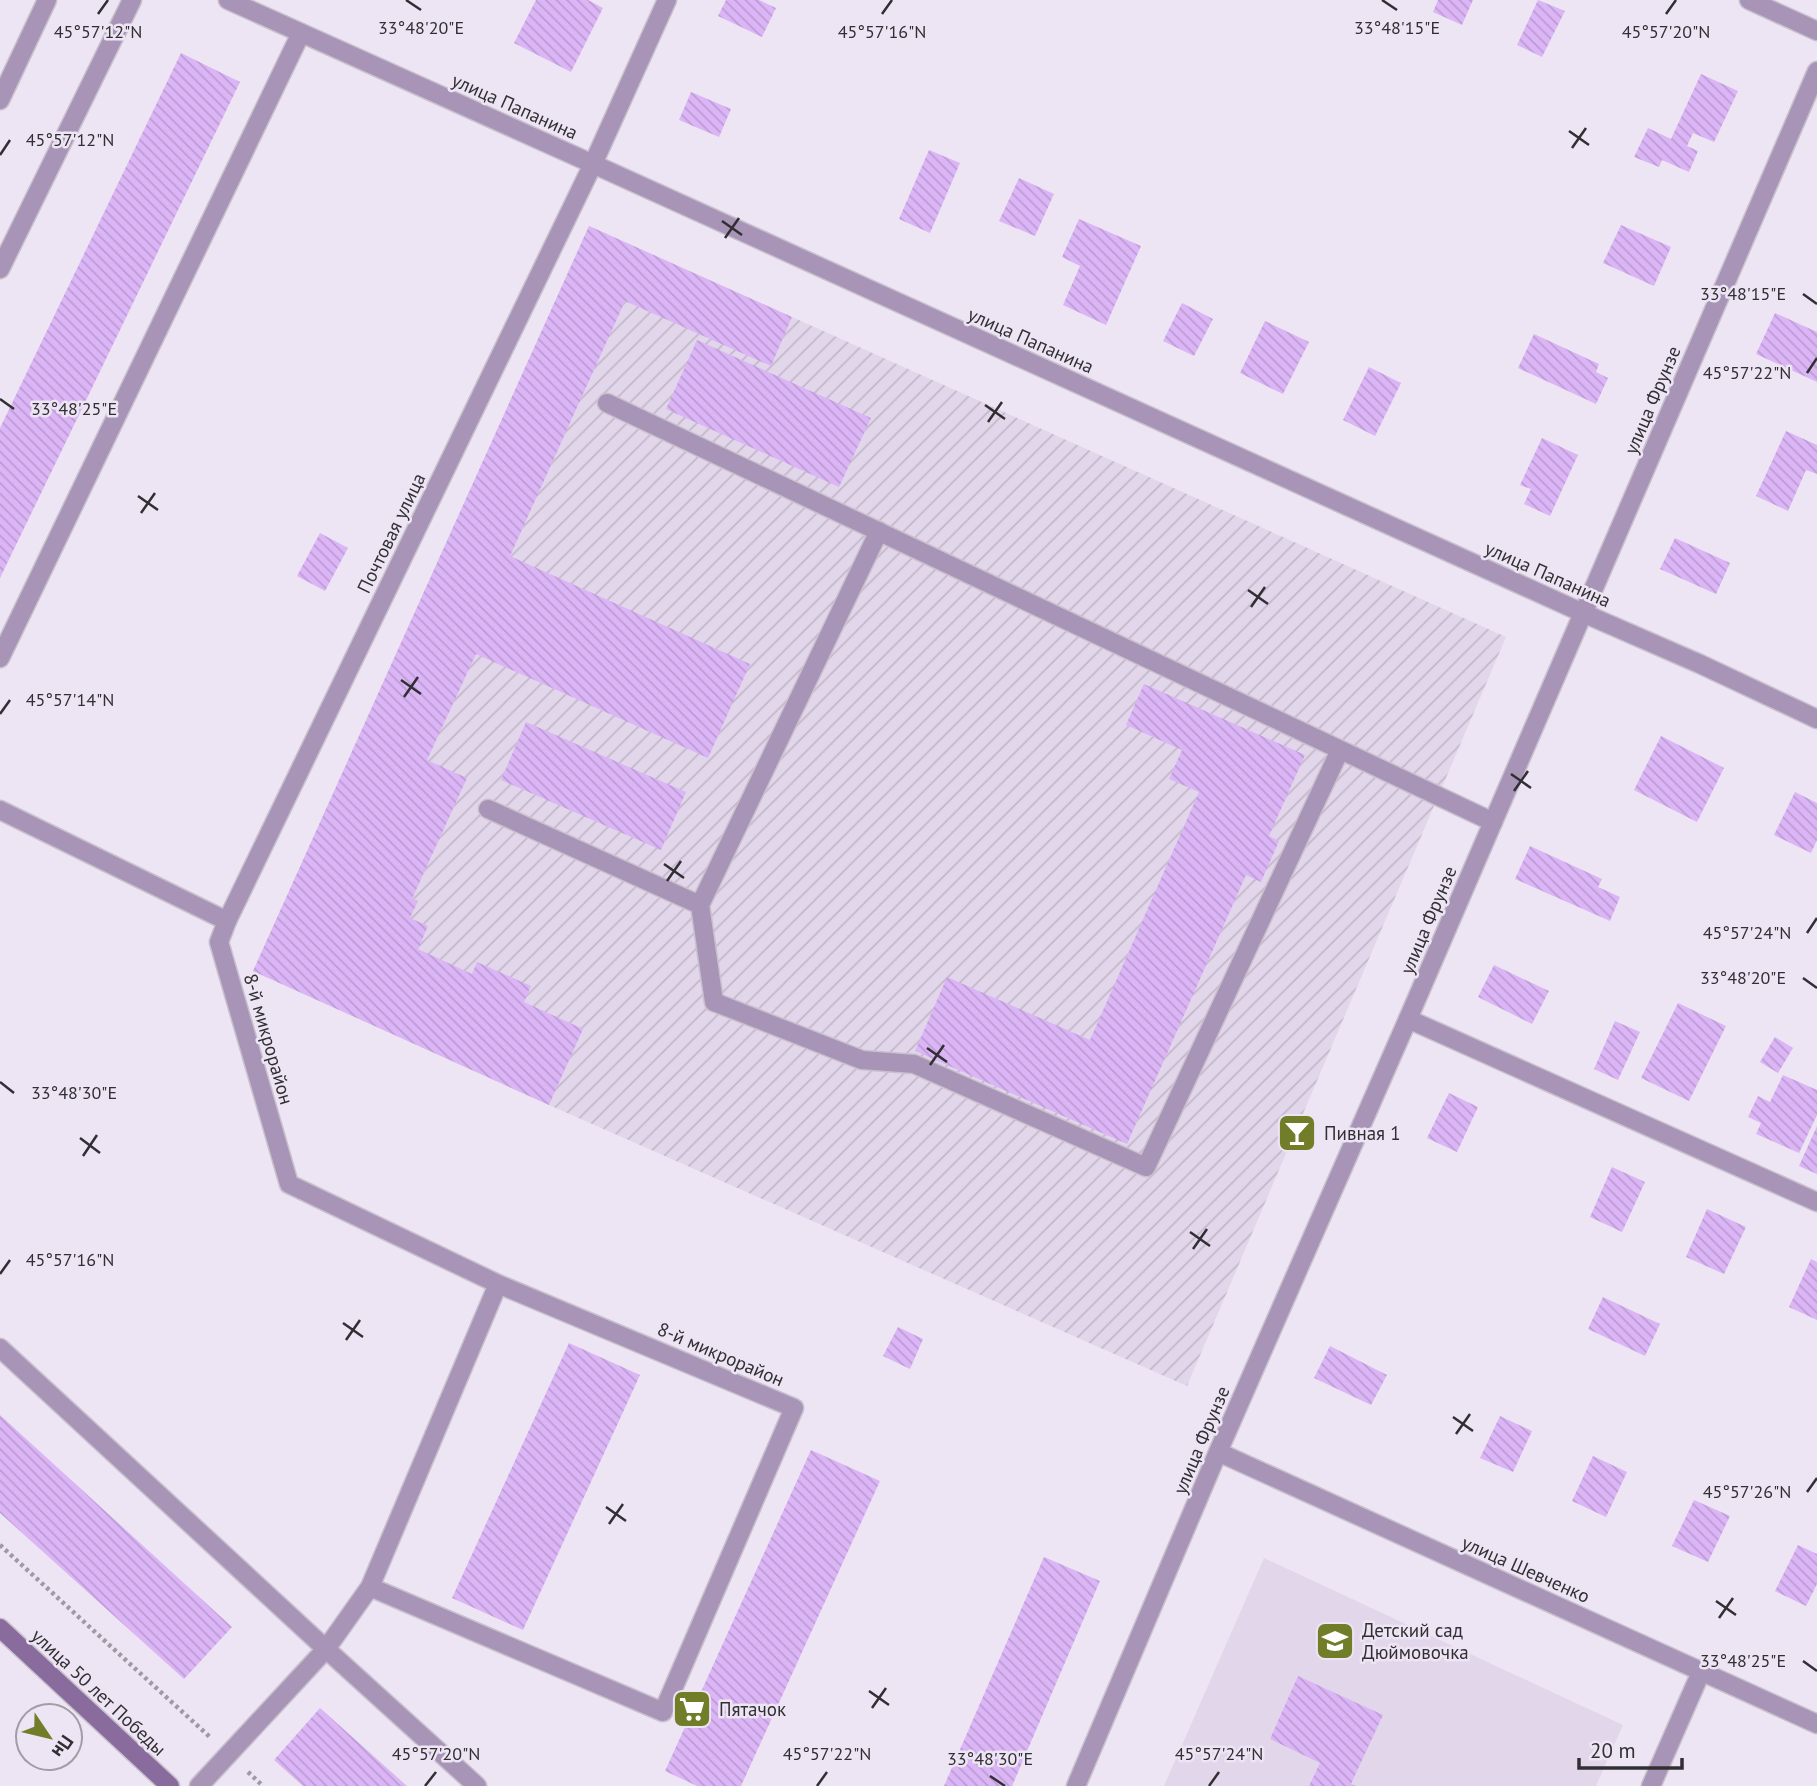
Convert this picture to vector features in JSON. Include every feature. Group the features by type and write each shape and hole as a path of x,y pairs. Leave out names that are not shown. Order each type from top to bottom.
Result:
{"main road":[{"name":"улица 50 лет Победы","path":"0,1628 170,1786"}],"street":[{"path":"0,100 47,0"},
{"path":"0,269 132,0"},
{"name":"улица Папанина","path":"228,0 1817,719"},
{"name":"Почтовая улица","path":"227,921 593,164 667,0"},
{"path":"1749,0 1817,31"},
{"path":"0,658 301,33"},
{"name":"улица Фрунзе","path":"1076,1786 1218,1452 1817,71"},
{"path":"607,403 1493,822"},
{"path":"879,531 699,905 714,1002 862,1060 914,1064 1146,1167 1340,750"},
{"path":"488,809 699,905"},
{"path":"0,810 227,921"},
{"name":"8-й микрорайон","path":"227,921 219,943 289,1184 498,1283 794,1408 663,1712 370,1587"},
{"path":"1408,1019 1817,1202"},
{"path":"199,1786 326,1649 370,1587 498,1283"},
{"path":"0,1348 477,1786"},
{"name":"улица Шевченко","path":"1218,1452 1817,1724"},
{"path":"1651,1786 1701,1672"}],"path":[{"path":"0,1545 263,1786"}],"shaded area":[{"path":"589,226 1506,637 1187,1386 549,1105 253,971"},
{"name":"Детский сад Дюймовочка","path":"1264,1558 1623,1725 1596,1786 1164,1786"}],"building":[{"path":"536,0 588,0 603,8 571,72 514,43"},
{"path":"726,0 759,0 776,8 762,37 718,16"},
{"path":"1438,0 1473,0 1462,25 1433,12"},
{"path":"1538,0 1565,11 1542,57 1517,45"},
{"path":"181,53 240,82 0,578 0,428"},
{"path":"1701,74 1738,91 1714,142 1693,133 1687,146 1698,151 1689,172 1662,160 1659,167 1634,157 1648,128 1671,139"},
{"path":"691,92 731,109 719,137 679,120"},
{"path":"929,150 960,163 930,233 899,219"},
{"path":"1019,178 1054,194 1035,236 999,221"},
{"path":"1079,219 1141,246 1106,325 1063,305 1080,266 1062,257"},
{"path":"1621,225 1671,247 1654,286 1603,263"},
{"path":"589,226 792,317 771,366 625,301 510,556 750,664 708,758 476,654 427,760 467,778 412,899 418,901 410,918 428,926 418,949 472,974 477,962 531,986 524,1002 583,1029 549,1105 253,971"},
{"path":"1182,303 1213,319 1194,356 1163,341"},
{"path":"1775,313 1817,332 1817,382 1756,354"},
{"path":"1265,321 1309,342 1283,394 1240,373"},
{"path":"1534,334 1599,364 1596,372 1608,378 1596,404 1518,368"},
{"path":"697,340 871,418 839,487 666,409"},
{"path":"1369,367 1401,383 1375,436 1343,420"},
{"path":"1786,431 1817,445 1817,474 1806,470 1788,511 1756,496"},
{"path":"1542,438 1578,455 1550,516 1524,504 1531,489 1520,485"},
{"path":"320,533 348,548 325,591 297,576"},
{"path":"1675,538 1730,563 1716,594 1660,569"},
{"path":"1144,684 1305,755 1269,836 1279,841 1261,882 1246,875 1127,1144 915,1051 947,977 1090,1040 1199,792 1169,779 1182,750 1126,725"},
{"path":"526,722 686,792 661,850 501,780"},
{"path":"1661,736 1724,768 1697,822 1634,790"},
{"path":"1795,792 1817,803 1817,840 1811,853 1774,835"},
{"path":"1530,846 1602,879 1598,887 1620,897 1610,921 1515,879"},
{"path":"1494,965 1549,991 1532,1024 1478,997"},
{"path":"1678,1003 1726,1026 1689,1101 1641,1078"},
{"path":"1615,1021 1640,1032 1618,1080 1594,1069"},
{"path":"1775,1037 1793,1048 1778,1073 1760,1062"},
{"path":"1783,1075 1817,1090 1817,1115 1799,1153 1756,1134 1761,1123 1748,1117 1758,1096 1770,1102"},
{"path":"1449,1093 1478,1107 1457,1152 1427,1138"},
{"path":"1817,1126 1817,1174 1799,1166"},
{"path":"1612,1167 1645,1182 1622,1232 1590,1217"},
{"path":"1707,1209 1746,1227 1724,1274 1686,1257"},
{"path":"1811,1259 1817,1262 1817,1320 1789,1307"},
{"path":"1603,1297 1660,1324 1645,1356 1588,1329"},
{"path":"898,1327 923,1339 910,1369 883,1356"},
{"path":"569,1343 640,1375 523,1630 452,1598"},
{"path":"1330,1346 1387,1375 1371,1405 1314,1378"},
{"path":"0,1415 232,1627 184,1679 0,1513"},
{"path":"1500,1416 1532,1431 1513,1472 1480,1458"},
{"path":"811,1450 880,1481 741,1786 697,1786 665,1771"},
{"path":"1593,1456 1627,1472 1606,1517 1572,1501"},
{"path":"1694,1500 1730,1516 1708,1562 1672,1546"},
{"path":"1798,1545 1817,1554 1817,1584 1806,1606 1775,1591"},
{"path":"1044,1557 1100,1581 1012,1786 944,1786"},
{"path":"1298,1676 1383,1715 1351,1784 1356,1786 1309,1786 1320,1763 1270,1739"},
{"path":"320,1708 407,1786 303,1786 274,1760"}],"place":[{"name":"Пивная 1","path":"1297,1133"},
{"name":"Детский сад Дюймовочка","path":"1335,1641"},
{"name":"Пятачок","path":"692,1709"}]}
